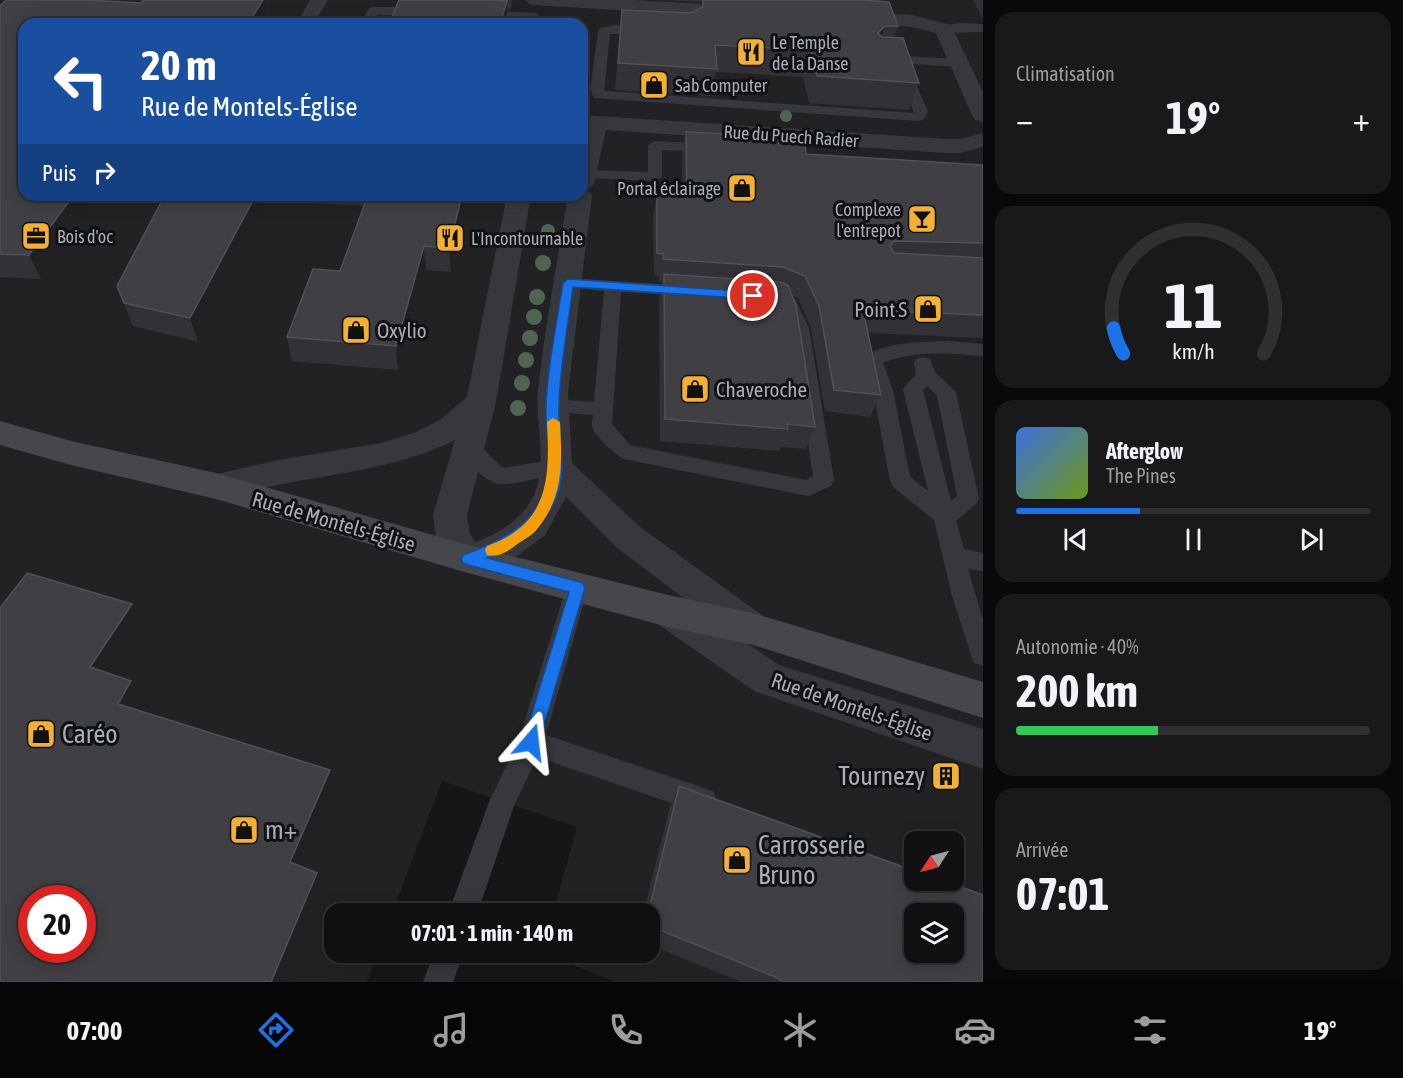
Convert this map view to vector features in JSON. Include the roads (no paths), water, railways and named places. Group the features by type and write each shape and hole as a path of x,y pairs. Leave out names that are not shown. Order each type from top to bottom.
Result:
{"main road":[{"name":"Rue de Montels-Église","path":"0,433 71,453 216,486 577,588 753,629 983,700"}],"street":[{"path":"308,18 319,0"},
{"path":"535,0 758,12"},
{"path":"829,16 912,21 944,29 983,115"},
{"name":"Rue du Puech Radier","path":"588,138 590,122 946,146 982,141"},
{"path":"468,559 453,538 450,515 481,402 518,201"},
{"name":"Rue du Puech Radier","path":"468,559 505,546 533,525 552,491 556,467 552,406 580,201"},
{"path":"216,486 273,473 382,455 427,440 452,428 481,402"},
{"path":"556,467 628,537 753,629"},
{"name":"Rue de Montels-Église","path":"668,610 768,679 983,749"}],"lane":[{"path":"690,20 710,13 710,10"},
{"path":"369,18 373,11 440,12"},
{"path":"464,14 537,18"},
{"path":"661,32 616,28 604,31 597,89 599,96 918,117 921,112 906,74"},
{"path":"944,29 983,28"},
{"path":"877,58 959,63"},
{"path":"762,108 766,134"},
{"path":"588,183 655,177 655,145 723,148"},
{"path":"568,283 706,292"},
{"path":"613,286 602,426 624,451 808,488 824,480 800,328 790,303 776,297"},
{"path":"946,517 900,481 883,390 873,360 895,351 948,347 983,350"},
{"path":"920,349 926,375 946,392 968,499 946,517"},
{"path":"926,375 913,389 957,557 964,596 983,655"},
{"path":"552,406 603,409"},
{"path":"469,447 485,466 501,476 556,467"},
{"path":"957,557 983,562"},
{"path":"466,903 502,802 531,742 577,588"},
{"path":"531,742 723,807"},
{"path":"438,982 444,963"}],"place":[{"name":"Le Temple de la Danse","path":"751,52"},
{"name":"Sab Computer","path":"654,85"},
{"name":"Portal éclairage","path":"742,188"},
{"name":"Complexe l'entrepot","path":"922,219"},
{"name":"Bois d'oc","path":"36,236"},
{"name":"L'Incontournable","path":"450,238"},
{"name":"Point S","path":"928,309"},
{"name":"Oxylio","path":"356,330"},
{"name":"Chaveroche","path":"695,389"},
{"name":"Caréo","path":"41,734"},
{"name":"Tournezy","path":"946,776"},
{"name":"m+","path":"244,830"},
{"name":"Carrosserie Bruno","path":"737,860"}]}
